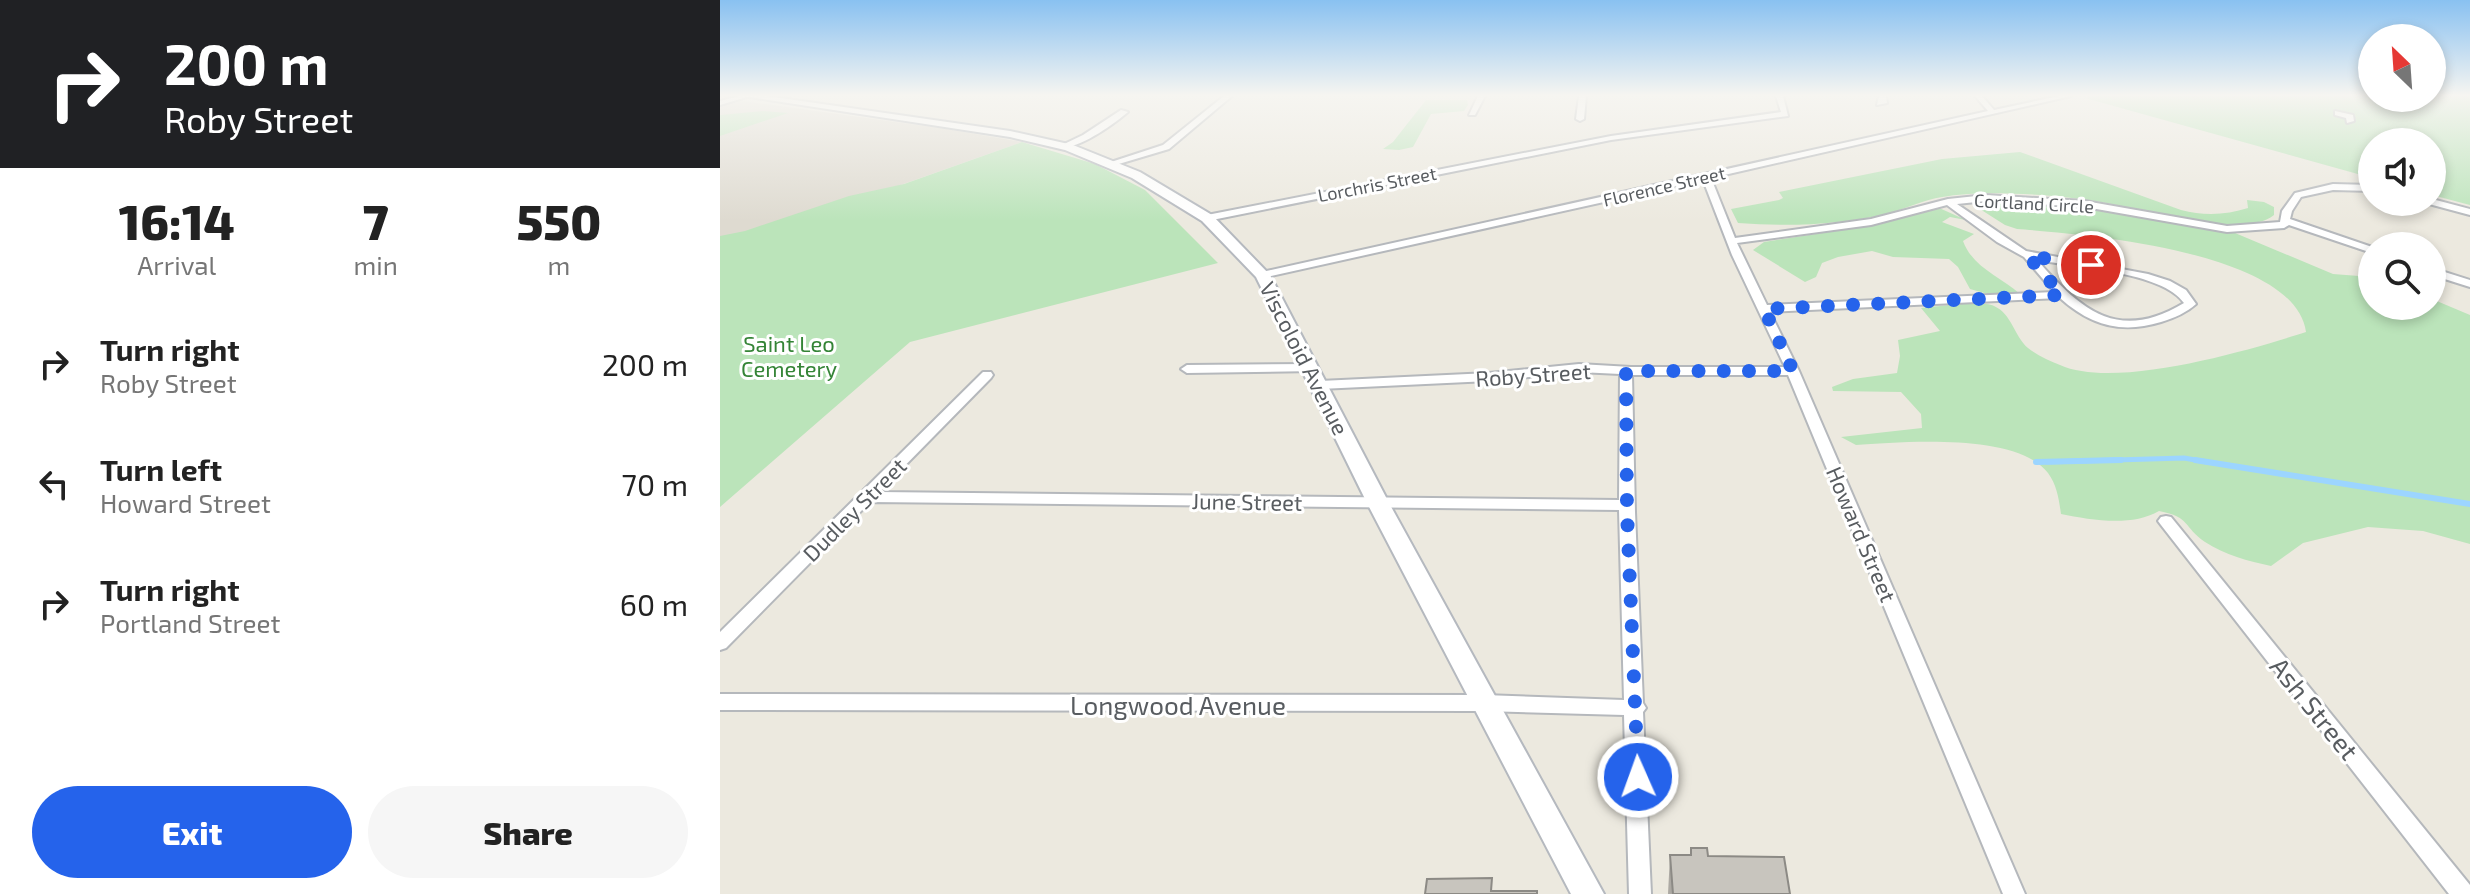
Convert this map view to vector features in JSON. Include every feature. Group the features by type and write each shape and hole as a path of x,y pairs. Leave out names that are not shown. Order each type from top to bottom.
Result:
{"main road":[{"name":"Viscoloid Avenue","path":"1027,138 1064,146 1112,163 1152,183 1207,218 1262,275 1378,503 1588,894"}],"street":[{"path":"1064,146 1084,138"},
{"path":"1112,163 1166,147 1177,138"},
{"name":"Lorchris Street","path":"1207,218 1613,138"},
{"name":"Florence Street","path":"1262,275 1877,138"},
{"name":"Howard Street","path":"1706,176 1793,371 2014,894"},
{"path":"2286,221 2287,211 2298,195 2333,187 2358,188"},
{"name":"Cortland Circle","path":"1733,241 1871,222 1948,202 1986,198 2070,202 2227,229 2276,227 2286,221 2358,245"},
{"path":"1948,202 2028,256 2062,295 2092,319 2123,327 2151,322 2190,304 2186,295 2170,285 2091,265 2028,256"},
{"path":"2446,206 2470,212"},
{"path":"2446,276 2470,284"},
{"path":"1764,309 2062,295"},
{"name":"Roby Street","path":"1187,369 1316,376 1489,377 1579,368 1793,371"},
{"path":"1626,371 1627,505 1640,894"},
{"name":"Dudley Street","path":"720,643 987,375"},
{"name":"June Street","path":"867,497 1627,505"},
{"name":"Ash Street","path":"2166,521 2463,894"},
{"name":"Longwood Avenue","path":"720,702 1484,703 1636,708"}],"shaded area":[{"path":"720,138 997,138 1022,142 720,249"}],"green space":[{"path":"1396,138 1418,138 1413,147 1383,149"},
{"path":"2227,138 2358,138 2358,174"},
{"path":"2446,138 2470,138 2470,205 2446,199"},
{"name":"Saint Leo Cemetery","path":"1022,142 1095,164 1145,190 1218,263 910,342 720,507 720,236 745,231 849,196 904,184"},
{"path":"2020,152 2181,210 2207,214 2231,212 2248,208 2247,200 2274,207 2274,215 2259,222 2214,224 2095,201 1998,193 1942,197 1890,213 1814,224 1738,223 1731,209 1779,200 1783,198 1779,192 1942,159"},
{"path":"1987,200 2078,205 2235,233 2333,274 2358,276 2358,320 2446,320 2446,305 2470,315 2470,544 2423,531 2368,527 2303,543 2271,566 2213,547 2198,537 2182,519 2169,513 2159,511 2124,521 2061,514 2056,488 2048,473 2033,460 2011,451 1958,442 1856,445 1841,437 1922,428 1921,414 1901,392 1833,391 1832,387 1853,379 1897,373 1900,356 1898,340 1940,331 1921,308 1969,304 1994,306 2005,314 2028,348 2039,355 2084,371 2114,373 2183,365 2306,332 2293,305 2266,282 2227,265 2135,242 2017,229 1972,204"},
{"path":"1937,207 1966,220 1950,217 1942,222 1974,234 1963,241 1973,258 2020,294 1995,296 1970,289 1958,267 1949,259 1893,257 1872,251 1822,263 1816,277 1805,282 1753,250 1764,242 1881,224"}],"building":[{"path":"1691,848 1707,848 1708,856 1784,857 1790,894 1673,894 1670,855 1691,855"},
{"path":"1492,878 1491,891 1537,891 1537,894 1425,894 1427,879"}],"waterway":[{"path":"2093,461 2184,458 2201,461"},
{"path":"2093,461 2121,460"},
{"path":"2195,460 2201,461"},
{"path":"2036,462 2093,461"},
{"path":"2047,462 2093,461"},
{"path":"2201,461 2470,504"},
{"path":"2201,461 2207,462"}],"route":[{"path":"1638,777 1627,512 1626,371 1793,371 1764,309 2062,295 2028,256 2091,265"}]}
